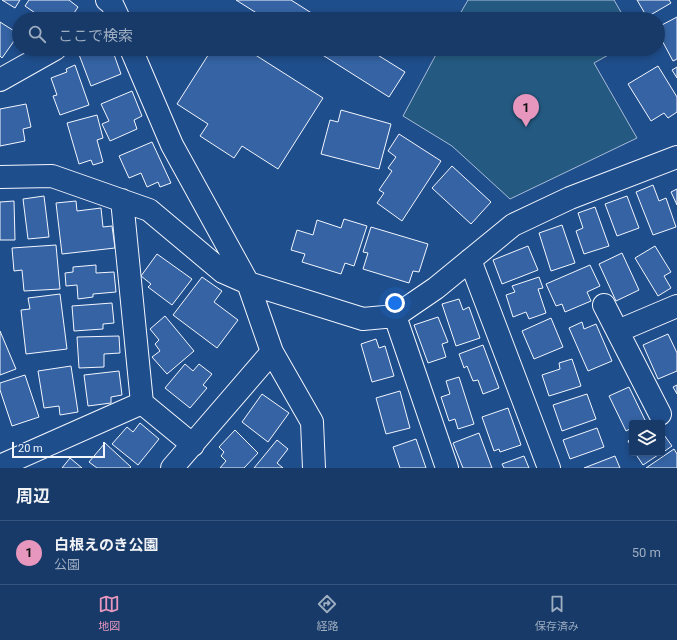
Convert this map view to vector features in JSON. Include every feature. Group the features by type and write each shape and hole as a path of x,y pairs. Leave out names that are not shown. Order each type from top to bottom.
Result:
{"street":[{"path":"0,80 43,56"},
{"path":"135,56 172,145 248,283 272,352 312,422 314,468"},
{"path":"0,177 52,176 149,210 223,272 248,283 363,319 395,316 436,288 513,225 570,198 677,157"},
{"path":"122,200 142,403 193,445"},
{"path":"470,260 549,468"},
{"path":"604,305 660,414"},
{"path":"618,331 677,306"},
{"path":"395,316 447,468"},
{"path":"172,468 272,352"},
{"path":"0,466 142,403"}],"shaded area":[{"path":"468,0 614,0 621,12 461,12"},
{"path":"435,56 606,56 594,63 637,138 510,199 452,146 403,116"}],"building":[{"path":"2,0 20,0 15,8"},
{"path":"29,0 69,0 78,7 75,12 34,12 25,6"},
{"path":"236,0 291,0 310,12 255,12"},
{"path":"637,0 669,0 671,3 656,12 644,12"},
{"path":"677,17 677,59 673,61 665,46 665,23"},
{"path":"0,22 12,30 12,44 2,58 0,56"},
{"path":"80,56 115,56 121,74 91,86"},
{"path":"208,56 257,56 323,98 278,169 242,146 234,158 200,136 208,124 177,104"},
{"path":"324,56 379,56 405,72 389,97"},
{"path":"75,65 89,105 60,115 53,96 57,95 51,78 67,72 66,69"},
{"path":"658,66 677,97 677,112 668,118 664,113 651,121 628,84"},
{"path":"677,67 677,78 672,70"},
{"path":"132,91 142,116 134,120 137,129 110,141 102,124 109,121 101,104"},
{"path":"26,104 31,127 23,129 25,141 0,146 0,109"},
{"path":"341,110 391,124 379,169 321,154 330,120 338,122"},
{"path":"97,115 103,138 97,140 103,162 93,165 91,160 79,164 67,123"},
{"path":"399,134 441,161 402,221 377,203 384,193 379,190 392,171 388,168 396,157 388,151"},
{"path":"152,142 171,183 160,187 158,182 147,187 141,173 129,178 119,156"},
{"path":"452,166 491,202 471,224 432,188"},
{"path":"653,185 659,201 666,198 676,227 653,235 636,192"},
{"path":"677,189 677,205 671,192"},
{"path":"44,196 49,237 28,239 23,199"},
{"path":"627,196 639,228 617,236 605,204"},
{"path":"14,201 15,240 0,240 0,202"},
{"path":"76,201 77,211 101,208 103,227 112,226 115,248 62,254 56,203"},
{"path":"595,207 609,246 584,254 576,231 583,228 578,213"},
{"path":"344,219 367,226 354,266 345,263 341,274 302,262 305,254 291,250 297,230 313,235 317,220 341,228"},
{"path":"562,225 575,263 551,271 539,233"},
{"path":"371,227 428,244 419,272 413,271 409,283 363,269 368,253 363,252"},
{"path":"56,245 60,289 24,291 22,270 14,271 12,248"},
{"path":"528,246 538,270 502,284 493,260"},
{"path":"655,246 671,272 664,276 671,288 658,296 635,258"},
{"path":"622,253 639,290 616,301 599,264"},
{"path":"157,254 192,279 172,305 148,287 151,284 141,276"},
{"path":"96,265 96,273 114,272 116,292 93,294 93,297 78,299 77,285 66,286 65,273 73,272 73,267"},
{"path":"590,265 600,286 587,292 591,301 565,312 562,304 556,306 546,284"},
{"path":"202,277 222,291 214,302 238,320 217,348 173,315"},
{"path":"539,277 543,288 538,289 546,313 529,319 526,312 513,317 506,295 515,292 512,286"},
{"path":"60,294 67,349 26,354 21,310 30,309 28,298"},
{"path":"459,299 463,310 469,307 480,338 456,346 442,304"},
{"path":"112,303 114,323 103,324 103,329 74,331 72,306"},
{"path":"165,316 194,351 167,374 152,357 160,351 155,344 159,340 150,329"},
{"path":"438,317 448,342 442,344 446,357 428,363 414,325"},
{"path":"551,318 563,347 534,359 522,331"},
{"path":"582,322 584,329 596,324 612,361 588,371 569,328"},
{"path":"0,331 16,369 0,375"},
{"path":"668,334 677,353 677,371 658,379 643,345"},
{"path":"119,336 120,353 104,354 104,367 79,368 77,337"},
{"path":"376,339 379,348 385,346 394,376 372,382 361,344"},
{"path":"483,345 499,388 483,394 478,380 473,381 467,366 464,368 459,354"},
{"path":"572,359 581,386 549,396 542,375 560,369 559,363"},
{"path":"185,364 193,371 199,364 212,374 203,385 207,388 190,408 165,388"},
{"path":"71,366 78,412 60,415 59,406 44,408 38,371"},
{"path":"119,371 122,395 111,397 111,403 88,406 84,375"},
{"path":"25,375 39,417 12,426 0,390 0,383"},
{"path":"459,377 474,424 458,429 455,419 449,421 441,397 450,394 446,381"},
{"path":"677,385 677,394 673,387"},
{"path":"629,387 645,420 629,420 629,430 626,431 609,396"},
{"path":"400,391 410,428 386,434 376,398"},
{"path":"262,394 289,413 268,442 242,422"},
{"path":"587,394 596,419 562,431 553,405"},
{"path":"508,408 521,445 500,452 499,449 494,451 482,417"},
{"path":"140,423 159,439 138,465 112,444 127,427 133,432"},
{"path":"597,428 604,447 570,459 563,440"},
{"path":"235,430 258,453 244,468 220,468 226,461 221,456 224,452 219,447"},
{"path":"479,433 492,468 463,468 453,443"},
{"path":"665,436 672,446 665,451"},
{"path":"416,439 426,468 400,468 393,447"},
{"path":"277,440 288,449 277,463 283,468 254,468"},
{"path":"105,443 131,467 97,468 89,462"},
{"path":"674,449 677,454 677,468 646,468 665,456"},
{"path":"524,456 529,468 504,468 502,464"},
{"path":"615,456 620,468 584,468"},
{"path":"637,456 656,456 643,465"},
{"path":"70,458 82,468 62,468"}],"place":[{"name":"白根えのき公園","path":"526,127"}]}
